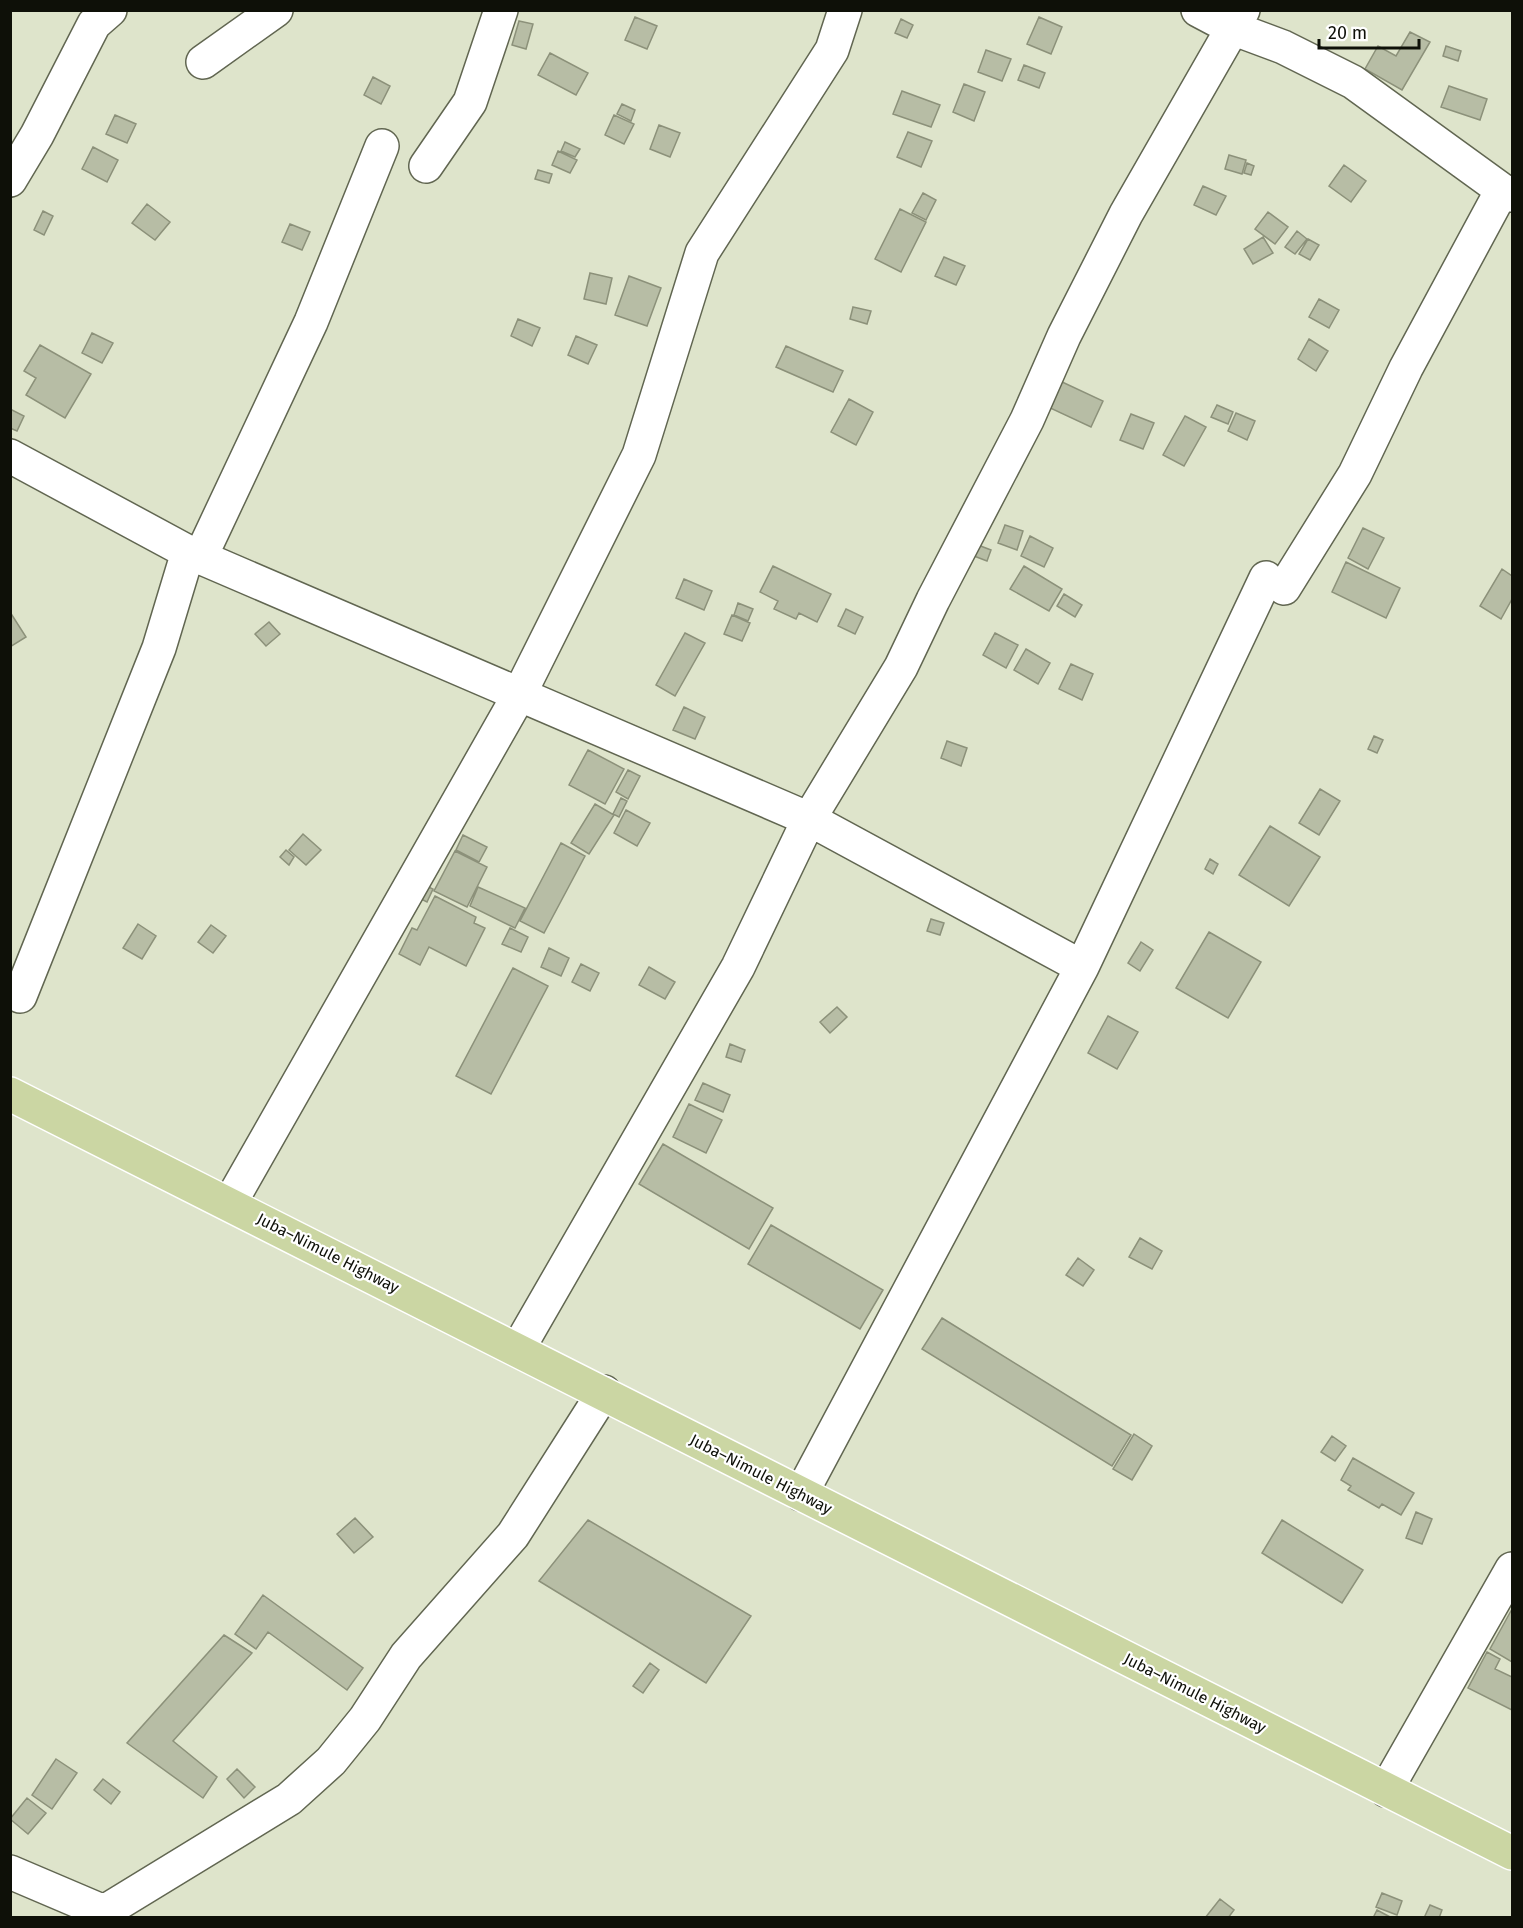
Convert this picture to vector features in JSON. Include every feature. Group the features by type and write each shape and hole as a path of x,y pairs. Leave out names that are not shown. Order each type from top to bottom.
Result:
{"main road":[{"name":"Juba–Nimule Highway","path":"10,1094 230,1203 1512,1853"}],"street":[{"path":"10,180 37,135 94,24 110,10"},
{"path":"203,62 276,10"},
{"path":"426,166 470,102 501,10"},
{"path":"230,1203 519,695 639,455 702,254 832,50 844,10"},
{"path":"801,1494 1082,967 1275,583 1355,474 1406,368 1507,193 1353,82 1282,47 1238,19 1198,10"},
{"path":"518,1349 738,967 809,819 902,668 933,600 1027,420 1064,336 1126,214 1238,19"},
{"path":"20,996 194,555 311,321 382,146"},
{"path":"10,456 194,555 809,819 1082,967"},
{"path":"10,1872 102,1915 289,1799 332,1761 365,1719 406,1656 513,1535 604,1392"},
{"path":"1386,1790 1512,1569"}],"building":[{"path":"635,17 657,26 647,49 625,40"},
{"path":"1039,17 1062,27 1051,54 1027,44"},
{"path":"901,19 913,25 907,38 895,33"},
{"path":"519,21 533,24 526,49 512,45"},
{"path":"1410,32 1430,42 1402,90 1365,69 1378,46 1396,56"},
{"path":"1446,46 1461,51 1458,61 1443,56"},
{"path":"986,50 1011,59 1002,81 978,72"},
{"path":"550,53 588,73 576,95 538,75"},
{"path":"1024,65 1045,73 1039,88 1018,80"},
{"path":"373,77 390,86 381,104 364,95"},
{"path":"964,84 985,92 974,121 953,112"},
{"path":"1449,86 1487,99 1480,120 1441,107"},
{"path":"902,91 940,105 931,127 893,114"},
{"path":"622,104 635,110 631,121 617,114"},
{"path":"115,115 136,124 127,143 106,134"},
{"path":"614,115 634,124 624,144 605,135"},
{"path":"659,125 680,133 670,157 650,149"},
{"path":"908,132 932,141 921,167 897,157"},
{"path":"565,142 580,149 575,157 561,151"},
{"path":"93,147 118,160 107,182 82,169"},
{"path":"558,151 577,160 570,173 552,165"},
{"path":"1229,155 1246,160 1242,174 1225,169"},
{"path":"1247,163 1254,166 1251,175 1244,173"},
{"path":"1344,165 1366,181 1351,202 1329,186"},
{"path":"538,170 552,174 549,183 535,179"},
{"path":"1203,186 1226,196 1216,215 1194,205"},
{"path":"923,193 936,200 926,220 912,213"},
{"path":"147,204 170,222 155,240 132,223"},
{"path":"900,209 926,222 901,272 875,259"},
{"path":"43,211 53,216 44,235 34,230"},
{"path":"1268,212 1288,227 1275,244 1255,229"},
{"path":"290,224 310,232 302,250 282,242"},
{"path":"1297,231 1307,239 1295,254 1285,247"},
{"path":"1263,237 1273,253 1253,264 1244,249"},
{"path":"1308,239 1319,245 1310,260 1299,254"},
{"path":"944,257 965,266 956,285 935,276"},
{"path":"590,273 612,278 606,304 584,299"},
{"path":"629,276 661,288 647,326 615,315"},
{"path":"1319,299 1339,310 1329,328 1309,317"},
{"path":"853,307 871,311 867,324 850,319"},
{"path":"518,319 540,328 532,346 511,336"},
{"path":"92,333 113,343 102,363 82,353"},
{"path":"576,336 597,345 588,364 568,355"},
{"path":"1309,339 1328,351 1316,371 1298,359"},
{"path":"40,345 91,374 65,418 26,395 36,378 24,371"},
{"path":"786,346 843,371 833,392 776,367"},
{"path":"1060,381 1103,401 1091,427 1048,407"},
{"path":"849,399 873,412 856,445 831,432"},
{"path":"1217,405 1233,412 1228,424 1211,417"},
{"path":"10,409 24,416 17,431 10,428"},
{"path":"1236,413 1255,421 1247,440 1228,431"},
{"path":"1131,414 1154,423 1143,449 1120,440"},
{"path":"1185,416 1206,427 1184,466 1163,455"},
{"path":"1005,525 1023,531 1017,550 998,543"},
{"path":"1363,528 1384,538 1368,569 1348,558"},
{"path":"1030,536 1053,548 1044,567 1021,556"},
{"path":"978,545 991,550 987,561 974,556"},
{"path":"1346,562 1400,588 1386,618 1332,592"},
{"path":"773,566 831,594 817,622 799,613 796,619 774,609 778,601 760,592"},
{"path":"1024,566 1062,589 1049,611 1010,589"},
{"path":"1502,569 1512,576 1512,599 1501,619 1480,606"},
{"path":"684,579 712,591 704,610 676,598"},
{"path":"1064,594 1082,605 1075,617 1057,606"},
{"path":"738,603 753,609 748,621 734,615"},
{"path":"846,609 863,617 855,634 838,626"},
{"path":"10,612 26,637 10,647"},
{"path":"732,615 750,623 742,641 724,634"},
{"path":"269,622 280,634 266,646 255,634"},
{"path":"685,633 705,643 675,696 656,685"},
{"path":"995,633 1018,645 1006,668 983,655"},
{"path":"1026,649 1050,663 1038,684 1014,670"},
{"path":"1071,664 1093,674 1082,700 1059,689"},
{"path":"684,707 705,717 695,739 673,730"},
{"path":"1374,736 1383,740 1377,753 1368,749"},
{"path":"947,741 967,748 961,766 941,758"},
{"path":"588,750 624,769 605,804 569,785"},
{"path":"628,770 640,776 628,799 616,792"},
{"path":"1320,789 1340,801 1319,835 1299,823"},
{"path":"621,798 627,801 619,817 613,814"},
{"path":"595,804 614,815 589,854 571,843"},
{"path":"626,810 650,823 637,846 614,833"},
{"path":"1270,826 1320,857 1289,906 1239,875"},
{"path":"303,834 321,850 306,865 289,850"},
{"path":"463,835 487,847 479,862 456,850"},
{"path":"561,843 585,856 544,933 520,921"},
{"path":"286,850 294,857 289,865 280,857"},
{"path":"455,851 487,867 467,907 434,891"},
{"path":"1210,859 1218,864 1213,874 1205,869"},
{"path":"420,883 433,889 427,902 413,895"},
{"path":"478,887 525,908 515,928 470,906"},
{"path":"435,896 476,917 474,923 485,928 466,966 429,947 420,965 399,954 412,928 417,930"},
{"path":"931,919 944,923 940,935 927,931"},
{"path":"138,924 156,936 142,959 123,948"},
{"path":"211,925 226,936 213,953 198,942"},
{"path":"510,928 528,937 521,952 502,944"},
{"path":"1209,932 1261,962 1228,1018 1176,988"},
{"path":"1141,942 1153,950 1140,971 1128,963"},
{"path":"549,948 569,958 561,976 541,967"},
{"path":"581,964 599,973 590,991 572,982"},
{"path":"649,967 675,982 665,999 639,985"},
{"path":"513,968 548,986 491,1094 456,1076"},
{"path":"837,1007 847,1017 830,1033 820,1022"},
{"path":"1108,1016 1138,1032 1117,1069 1088,1053"},
{"path":"730,1044 745,1050 741,1062 726,1057"},
{"path":"703,1083 730,1095 723,1112 695,1100"},
{"path":"689,1104 722,1120 706,1153 673,1137"},
{"path":"663,1144 773,1208 749,1249 639,1184"},
{"path":"771,1225 883,1290 860,1329 748,1264"},
{"path":"1140,1238 1162,1251 1152,1269 1129,1257"},
{"path":"1078,1258 1094,1270 1083,1286 1066,1275"},
{"path":"942,1318 1131,1435 1112,1466 922,1349"},
{"path":"1134,1434 1152,1446 1132,1480 1113,1469"},
{"path":"1332,1436 1346,1446 1335,1461 1321,1452"},
{"path":"1353,1458 1414,1493 1401,1515 1382,1504 1379,1508 1348,1490 1351,1486 1341,1480"},
{"path":"1416,1512 1432,1519 1422,1544 1406,1538"},
{"path":"355,1518 373,1537 354,1553 337,1534"},
{"path":"588,1520 751,1616 706,1683 539,1581"},
{"path":"1282,1520 1363,1570 1342,1603 1262,1553"},
{"path":"263,1595 363,1668 347,1690 268,1632 256,1649 235,1634"},
{"path":"1512,1609 1512,1662 1490,1649"},
{"path":"224,1635 252,1653 173,1741 217,1777 203,1798 127,1743"},
{"path":"1487,1652 1500,1659 1495,1669 1512,1677 1512,1710 1468,1688"},
{"path":"650,1663 659,1670 643,1693 633,1686"},
{"path":"56,1759 77,1773 52,1809 32,1795"},
{"path":"237,1769 255,1787 244,1798 227,1779"},
{"path":"103,1779 120,1792 111,1804 94,1790"},
{"path":"27,1798 46,1813 28,1834 10,1819"},
{"path":"1382,1893 1402,1901 1397,1915 1376,1907"},
{"path":"1220,1899 1234,1910 1228,1918 1205,1918"},
{"path":"1430,1905 1442,1910 1439,1918 1424,1918"},
{"path":"1377,1910 1392,1918 1373,1918"}]}
